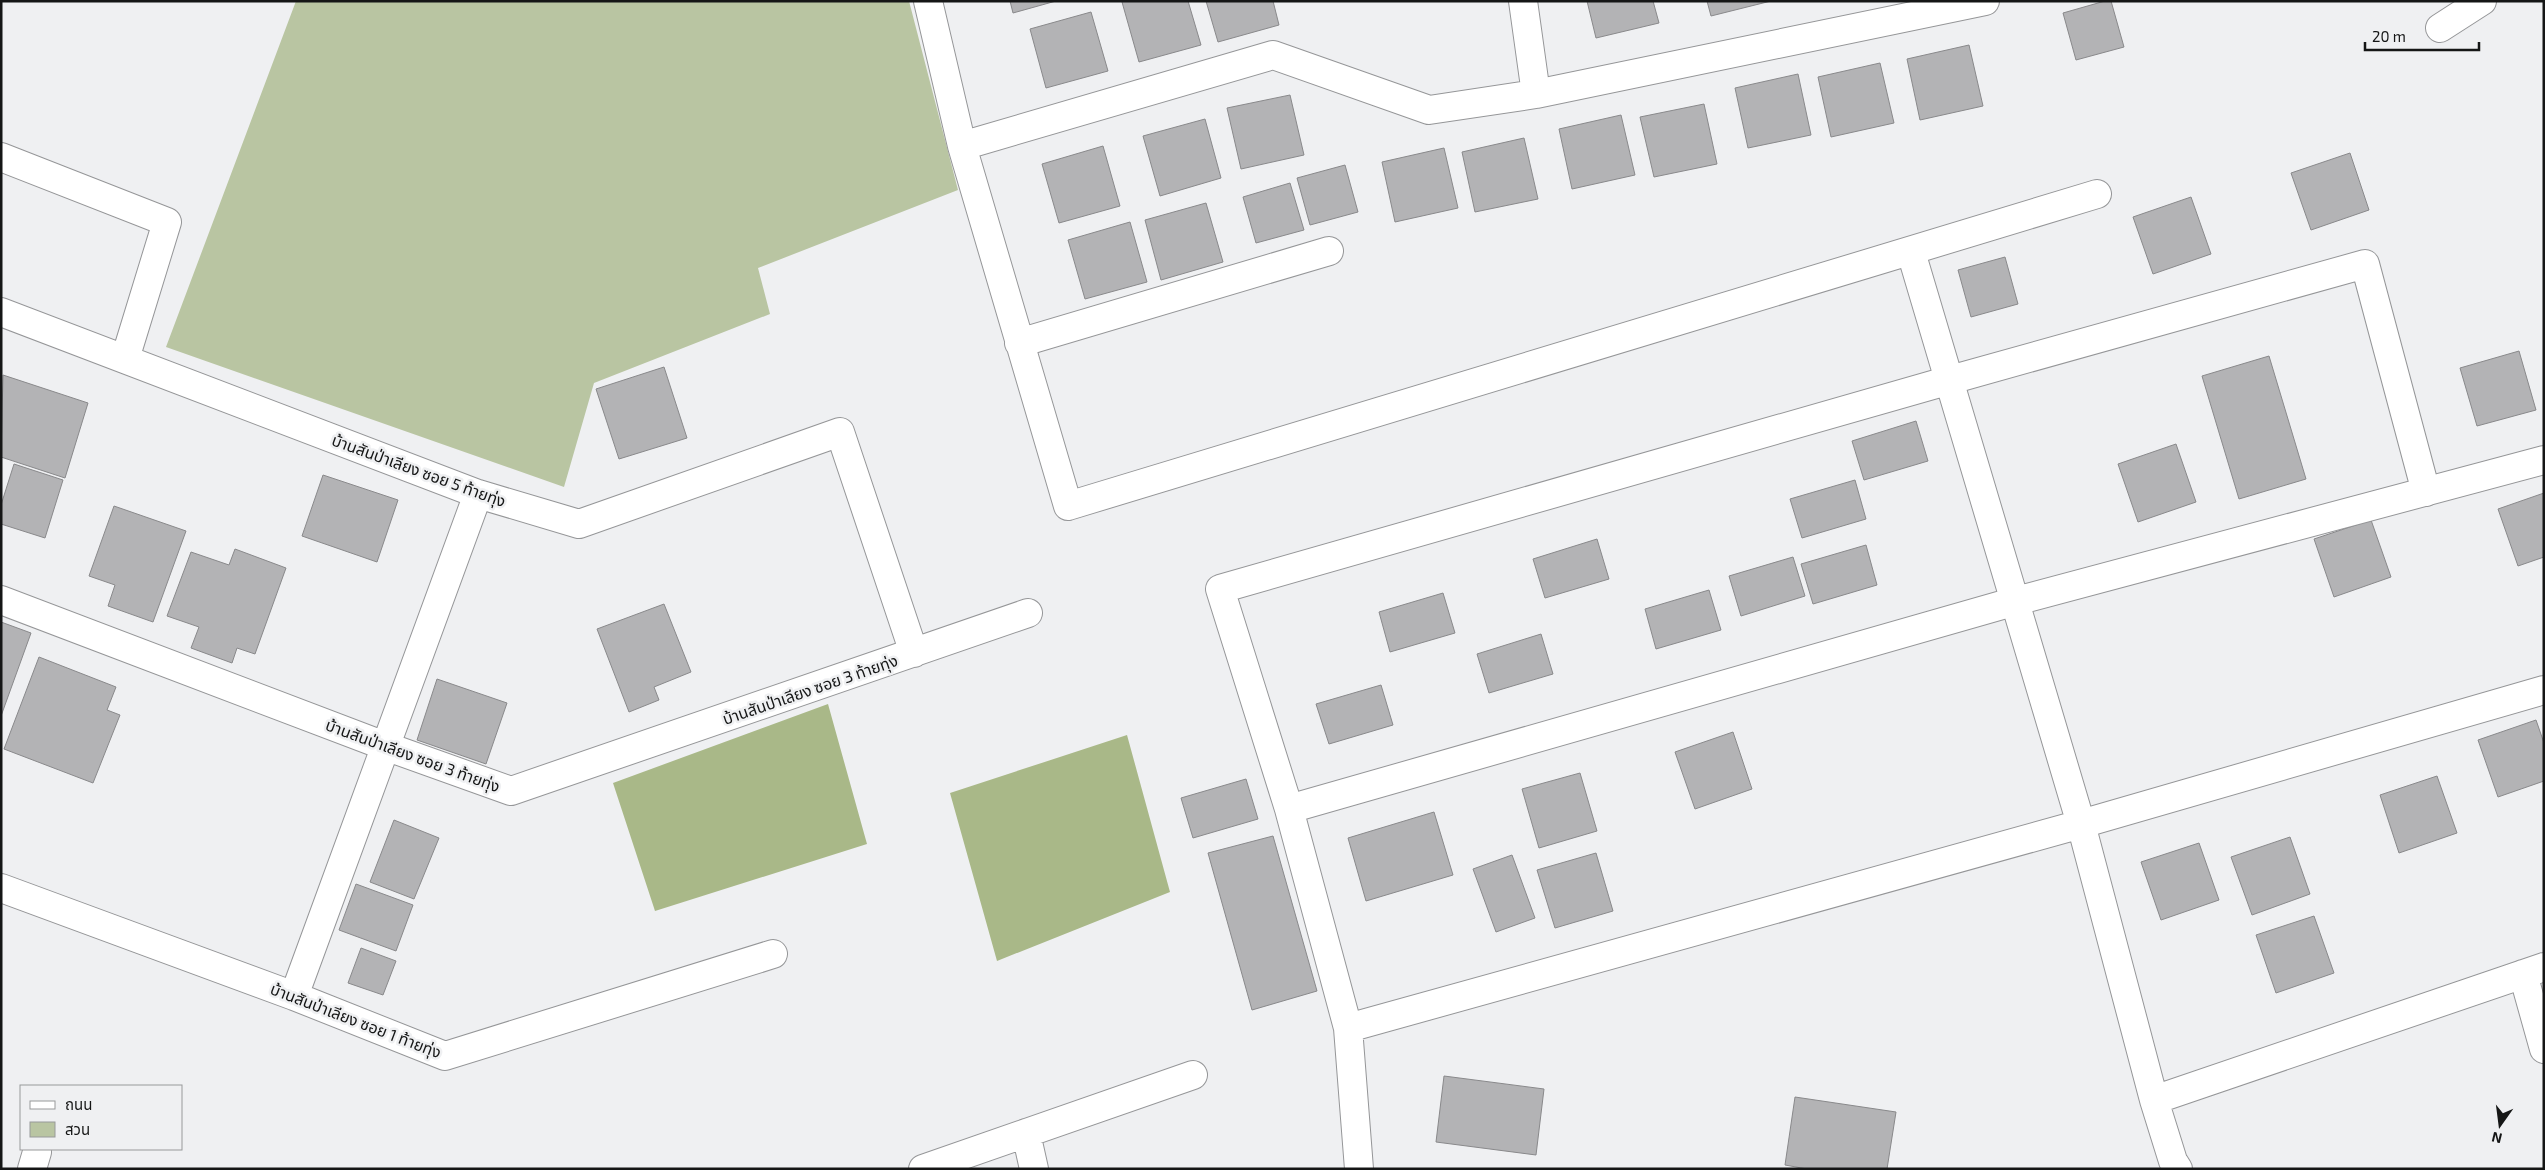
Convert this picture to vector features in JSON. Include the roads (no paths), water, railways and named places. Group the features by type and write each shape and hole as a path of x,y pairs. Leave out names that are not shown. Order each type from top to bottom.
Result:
{"street":[{"path":"928,1 962,146 1068,506 1911,252 2096,194"},
{"path":"1523,1 1536,94"},
{"path":"962,146 1273,55 1429,110 1536,94 1985,1"},
{"path":"2440,28 2482,1"},
{"path":"1,157 168,222 125,359"},
{"path":"1019,343 1329,252"},
{"path":"1911,252 2081,824 2154,1100 2178,1169"},
{"path":"1359,1169 1348,1028 1288,809 1220,589 1950,380 2365,264 2426,492"},
{"name":"บ้านสันป่าเลียง ซอย 5 ท้ายทุ่ง","path":"1,312 478,494 579,524 840,432 914,654"},
{"path":"1288,809 2016,601 2544,460"},
{"path":"294,996 478,494"},
{"name":"บ้านสันป่าเลียง ซอย 3 ท้ายทุ่ง","path":"1,600 385,746 511,791 914,654 1028,613"},
{"path":"1348,1028 2081,824 2544,690"},
{"name":"บ้านสันป่าเลียง ซอย 1 ท้ายทุ่ง","path":"1,888 294,996 445,1056 773,954"},
{"path":"2154,1100 2533,971 2544,1049"},
{"path":"923,1169 1193,1075"},
{"path":"1026,1133 1034,1169"}]}
